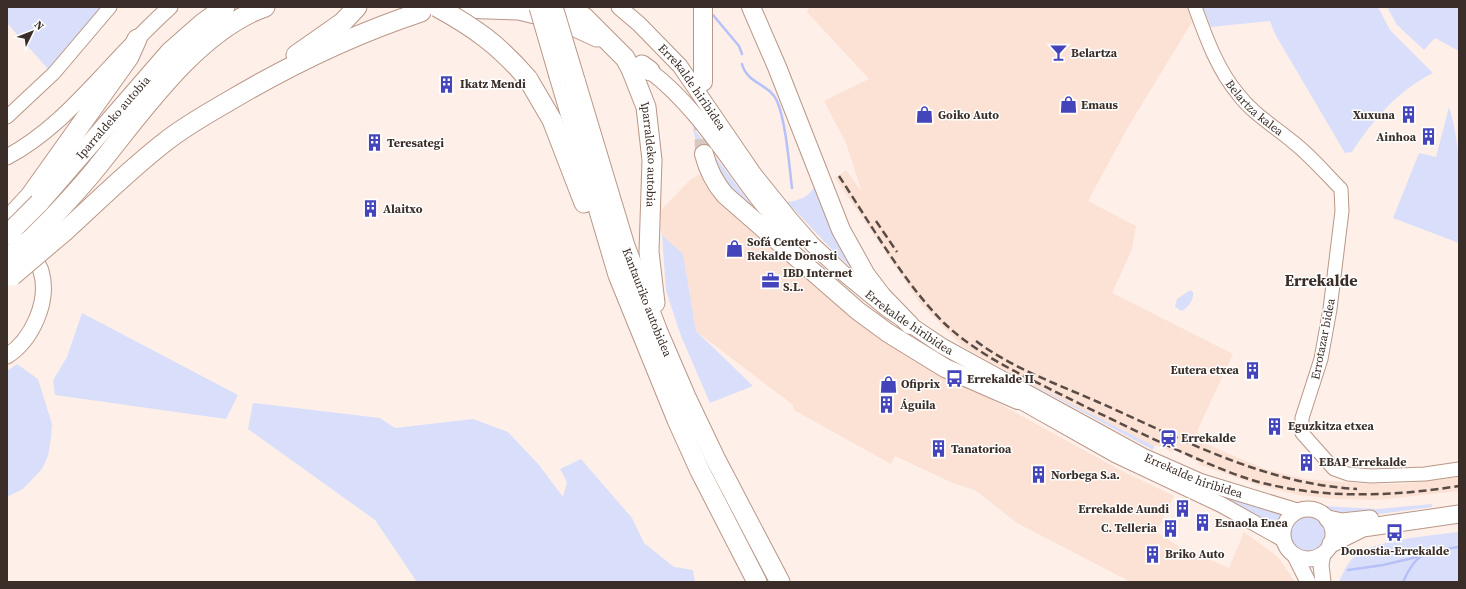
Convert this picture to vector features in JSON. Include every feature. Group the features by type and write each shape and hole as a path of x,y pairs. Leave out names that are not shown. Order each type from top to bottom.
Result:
{"highway":[{"path":"78,158 135,81 171,38 208,7"},
{"name":"Iparraldeko autobia","path":"7,235 34,200 78,158 170,52 203,23 226,7"},
{"name":"Iparraldeko autobia","path":"9,271 31,239 59,224 119,140 160,91 196,52 230,24 265,7"},
{"path":"59,224 165,142 266,79 343,22 357,7"},
{"name":"Kantauriko autobidea","path":"539,7 567,78 625,246 658,332 686,397 716,460 780,582"},
{"name":"Kantauriko autobidea","path":"553,7 567,78 618,275 676,420 703,478 757,582"},
{"name":"Iparraldeko autobia","path":"568,7 584,17 625,58 631,68 646,107 652,160 649,252 652,285 658,319 658,332"},
{"path":"703,7 703,82"},
{"path":"459,8 519,10 560,20 601,38"},
{"path":"266,79 392,21 429,9 468,23 497,45 528,79 552,120 602,250 618,275"},
{"path":"751,10 778,67 841,230 866,275 882,296 910,325"},
{"path":"7,221 34,200 129,57 137,39"},
{"path":"704,154 708,170 715,184 725,195 858,311 901,342 945,368 1018,400"}],"main road":[{"path":"7,157 34,142 64,117 137,39 170,7"},
{"name":"Errekalde hiribidea","path":"619,7 639,24 680,66 754,174 813,245 856,285 910,325 942,346 1110,438 1171,469 1218,486 1297,511"},
{"name":"Errekalde hiribidea","path":"646,68 684,100 705,125 754,194 803,249 837,281 908,336 1116,455 1222,505 1283,539"},
{"path":"7,225 23,240 41,271 42,284 41,300 34,324 14,352 7,356"},
{"path":"1308,582 1295,556 1288,550 1283,539 1283,527 1286,520 1297,511 1310,508 1323,514 1328,519 1333,532 1321,565 1323,582"},
{"path":"1328,519 1342,522 1358,522 1459,508"},
{"path":"1295,556 1310,559 1363,528 1459,514"}],"street":[{"path":"7,117 54,73 110,7"},
{"name":"Belartza kalea","path":"1195,7 1213,53 1237,94 1250,109 1307,153 1341,189"},
{"name":"Errotazar bidea","path":"1341,189 1342,211 1330,309 1321,358 1302,418 1302,432 1334,469 1348,474 1371,476 1425,474 1459,469"}],"shaded area":[{"path":"7,7 101,7 49,70 7,23"},
{"path":"809,7 1203,7 1211,27 1196,29 1192,22 1128,127 1088,201 1136,226 1132,249 1112,293 1233,354 1197,431 1201,436 1199,441 1265,469 1305,479 1369,484 1401,484 1459,477 1459,491 1377,500 1337,499 1299,495 1257,485 1198,464 1199,462 1174,450 1173,452 1156,445 1154,446 1016,376 962,346 920,303 835,178 846,170 862,192 846,143 824,101 869,79 807,12"},
{"path":"1203,7 1378,7 1390,30 1433,73 1408,88 1397,97 1369,128 1352,152 1345,153 1275,34 1270,21 1211,27"},
{"path":"1387,7 1459,7 1459,51 1435,38 1424,50 1397,25"},
{"path":"1449,107 1458,157 1460,192 1459,243 1393,218 1419,153 1436,157"},
{"path":"692,126 760,216 731,192 698,149"},
{"path":"701,174 713,190 952,378 1122,471 1174,496 1156,532 1180,547 1229,568 1244,532 1278,557 1295,582 1127,582 1127,580 1017,523 975,490 955,484 895,456 891,464 794,410 793,405 696,331 683,254 662,235 658,221 660,211 691,179"},
{"path":"816,184 853,269 836,254 787,202 804,197"},
{"path":"662,235 683,254 696,331 753,386 710,403 681,336 666,291"},
{"path":"1190,290 1193,292 1193,295 1189,305 1182,311 1175,307 1177,299"},
{"path":"82,313 238,395 226,419 55,395 53,380 67,357"},
{"path":"17,364 38,379 52,424 51,438 48,456 42,469 23,489 7,497 7,371"},
{"path":"1016,376 1154,446 1153,450"},
{"path":"253,403 380,418 395,428 473,419 508,432 539,465 563,497 567,482 560,469 581,459 632,518 644,543 674,567 693,570 695,582 417,582 375,520 248,429"},
{"path":"1215,494 1283,513 1276,527"},
{"path":"1432,504 1432,507 1349,518 1323,506 1378,509"},
{"path":"1312,515 1319,518 1325,524 1328,535 1327,543 1319,552 1312,555 1304,555 1297,552 1289,543 1288,531 1291,524 1300,516"},
{"path":"1459,532 1459,582 1339,582 1350,562 1363,550 1404,539"}],"waterway":[{"path":"713,15 739,46 742,54"},
{"path":"742,64 749,76 774,95 777,101 785,131 792,188"},
{"path":"1403,582 1413,564 1424,554 1459,547"},
{"path":"1348,570 1383,565 1421,556"}],"tunnel":[{"path":"703,112 704,154"}],"railway":[{"path":"839,176 901,271 929,307 944,323 974,347 1040,384 1191,456 1257,482 1291,489 1339,494 1387,494 1459,486"},
{"path":"876,221 897,252"},
{"path":"976,341 990,351 1035,375 1224,458 1289,478 1323,485 1357,489"}],"place":[{"name":"Belartza","path":"1058,53"},
{"name":"Ikatz Mendi","path":"447,84"},
{"name":"Emaus","path":"1068,105"},
{"name":"Goiko Auto","path":"925,115"},
{"name":"Xuxuna","path":"1408,115"},
{"name":"Ainhoa","path":"1429,137"},
{"name":"Teresategi","path":"374,143"},
{"name":"Alaitxo","path":"370,209"},
{"name":"Sofá Center - Rekalde Donosti","path":"734,249"},
{"name":"IBD Internet S.L.","path":"770,280"},
{"name":"Eutera etxea","path":"1252,370"},
{"name":"Errekalde II","path":"954,379"},
{"name":"Ofiprix","path":"888,384"},
{"name":"Águila","path":"887,405"},
{"name":"Eguzkitza etxea","path":"1275,426"},
{"name":"Errekalde","path":"1168,438"},
{"name":"Tanatorioa","path":"938,449"},
{"name":"EBAP Errekalde","path":"1306,462"},
{"name":"Norbega S.a.","path":"1038,475"},
{"name":"Errekalde Aundi","path":"1182,509"},
{"name":"Esnaola Enea","path":"1202,523"},
{"name":"C. Telleria","path":"1170,528"},
{"name":"Donostia-Errekalde","path":"1395,532"},
{"name":"Briko Auto","path":"1152,554"}],"district":[{"name":"Errekalde","path":"1321,280"}]}
